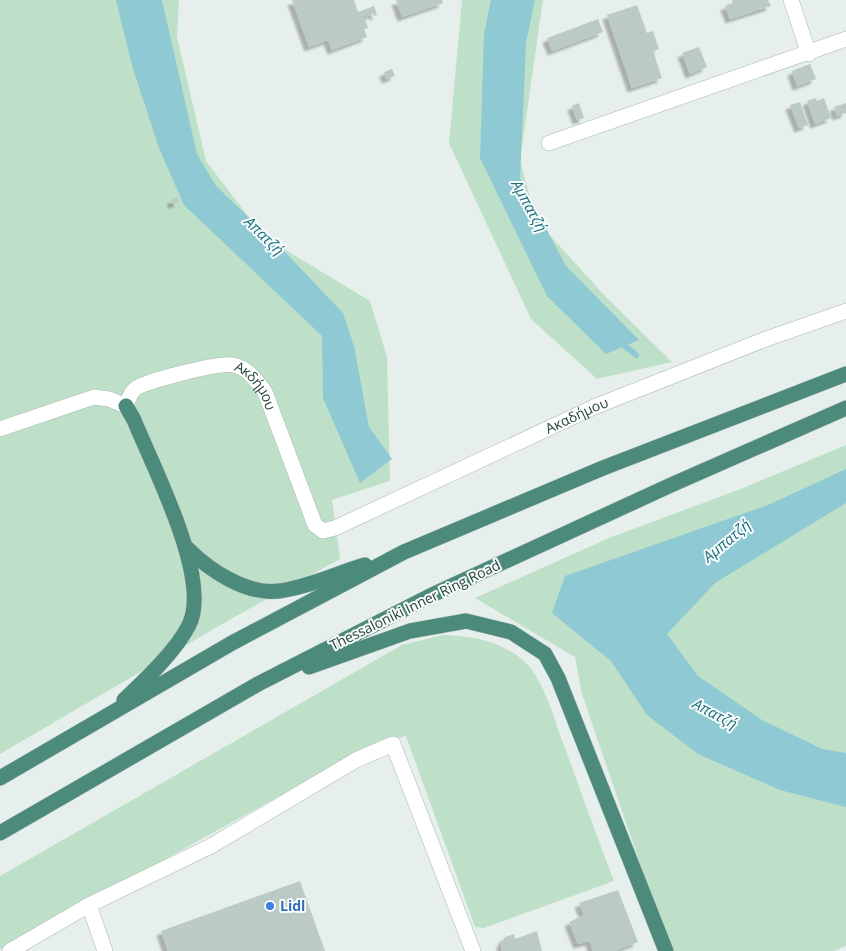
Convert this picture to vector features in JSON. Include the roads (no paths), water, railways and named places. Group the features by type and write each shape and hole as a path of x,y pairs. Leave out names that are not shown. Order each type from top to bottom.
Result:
{"highway":[{"path":"187,548 205,566 224,578 255,588 278,591 311,584 404,552 603,468 846,374"},
{"path":"105,718 134,691 164,658 190,624 195,606 195,584 187,548 126,406"},
{"name":"Thessaloniki Inner Ring Road","path":"0,833 258,684 434,594 844,409"},
{"path":"0,778 232,643 404,552"},
{"path":"258,684 410,632 446,623 466,621 511,632 544,654 558,678 666,951"}],"street":[{"path":"791,0 809,54"},
{"path":"549,143 809,54 846,39"},
{"name":"Ακαδήμου","path":"315,525 323,531 335,528 594,407 766,339 846,311"},
{"name":"Ακδήμου","path":"126,406 128,398 136,388 215,365 234,365 253,375 264,392 315,525"},
{"path":"0,429 94,397 110,399 126,406"},
{"path":"10,951 90,905 211,846 356,760 393,744 474,951"},
{"path":"90,905 105,951"}],"water":[{"name":"Απατζή","path":"116,0 162,0 197,154 216,186 285,252 343,313 354,346 369,427 392,459 360,483 323,398 322,336 184,205 159,148 133,69"},
{"path":"491,0 535,0 526,43 520,179 566,266 639,340 606,354 547,296 480,158 484,34"},
{"name":"Απατζή","path":"846,469 846,503 715,583 667,634 698,676 762,720 822,749 846,753 846,807 780,790 698,754 647,715 611,661 552,613 565,576 768,505"}],"waterway":[{"name":"Αμπατζή","path":"620,342 636,355"}],"place":[{"name":"Lidl","path":"270,906"}]}
